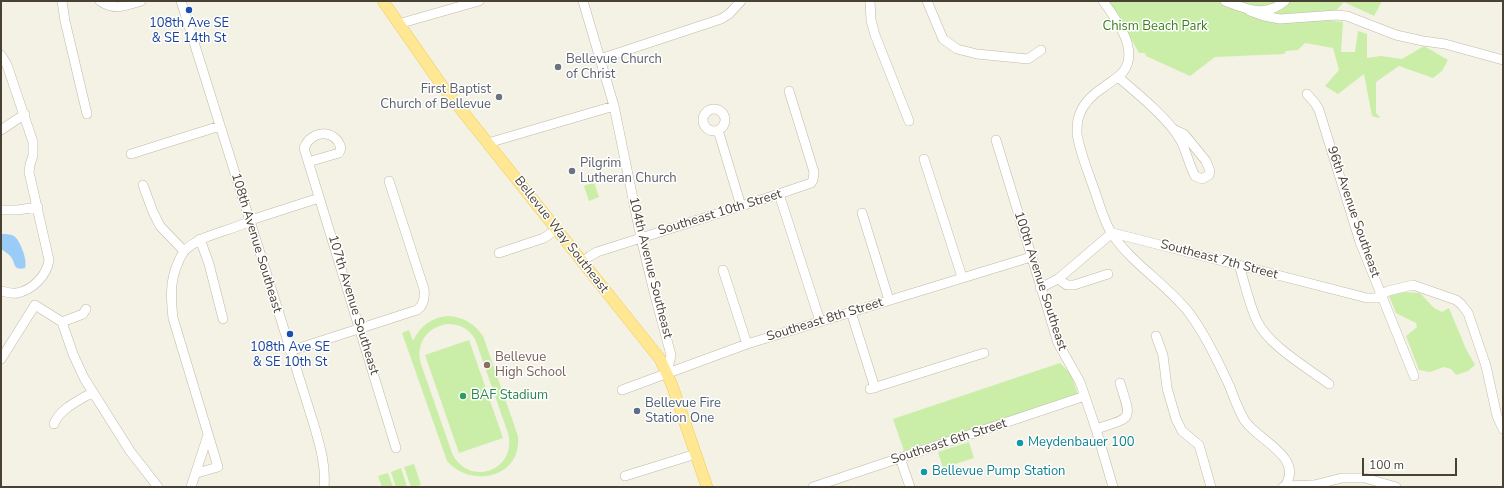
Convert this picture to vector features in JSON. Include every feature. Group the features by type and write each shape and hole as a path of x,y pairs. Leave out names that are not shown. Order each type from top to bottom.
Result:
{"main road":[{"name":"Bellevue Way Southeast","path":"383,1 443,87 660,359 667,373 707,487"}],"street":[{"path":"62,1 65,21 88,114"},
{"path":"100,1 112,7 123,6 141,1"},
{"name":"108th Avenue Southeast","path":"181,1 323,457 325,474 324,487"},
{"path":"398,24 479,1"},
{"name":"104th Avenue Southeast","path":"583,1 614,106 641,238 671,355 667,373"},
{"path":"600,59 721,19 729,14 741,1"},
{"path":"870,1 871,20 875,34 909,121"},
{"path":"927,1 943,39 957,49 977,54 1028,59 1041,50"},
{"path":"1104,1 1119,25 1128,47 1129,55 1127,66 1118,77 1088,100 1079,116 1077,124 1077,132 1082,152 1100,206 1112,234 1133,259 1174,297 1200,329 1212,349 1246,422 1288,462 1290,476 1284,486"},
{"path":"1225,1 1264,16 1280,19 1336,15 1347,16 1396,35 1422,41 1446,44 1503,60"},
{"path":"1250,11 1273,8 1286,1"},
{"path":"1,55 7,65 25,114 33,142 33,155 30,165 30,172 48,255 46,271 36,283 22,292 10,294 1,291"},
{"path":"1118,77 1173,128 1184,134 1206,161 1210,171 1209,175 1202,179 1195,176 1185,149 1173,128"},
{"name":"Southeast 10th Street","path":"582,262 597,252 808,185 813,180 814,172 789,91"},
{"name":"96th Avenue Southeast","path":"1307,94 1315,103 1318,110 1360,242 1414,376"},
{"path":"488,143 614,106"},
{"path":"1,130 25,114"},
{"path":"130,154 220,126"},
{"path":"718,130 741,206"},
{"name":"100th Avenue Southeast","path":"996,140 1058,343 1075,370 1085,396 1113,487"},
{"path":"924,159 962,277"},
{"name":"107th Avenue Southeast","path":"308,162 396,448"},
{"path":"290,351 416,310 422,306 424,289 389,181"},
{"path":"143,185 160,226 184,251"},
{"path":"779,194 820,321"},
{"path":"197,473 218,467 173,318 171,300 172,277 174,269 184,251 200,239 319,198"},
{"path":"1,210 17,210 38,207"},
{"path":"862,213 889,300"},
{"path":"499,253 544,238 557,229"},
{"path":"1040,288 1058,279 1112,234"},
{"name":"Southeast 7th Street","path":"1112,234 1367,298 1376,298 1388,291 1413,284 1456,300 1468,313 1486,366 1498,416 1503,429"},
{"path":"200,239 217,291 223,319"},
{"name":"Southeast 8th Street","path":"622,390 747,344 1031,257"},
{"path":"1239,265 1257,321 1266,335 1280,348 1330,384"},
{"path":"724,270 747,344"},
{"path":"1058,279 1067,285 1074,285 1108,274"},
{"path":"1,359 35,305 62,322 73,354 93,392 130,451 156,487"},
{"path":"62,322 83,314 86,309"},
{"path":"851,312 872,388 984,353"},
{"path":"1156,336 1163,355 1167,388 1176,419 1182,430 1199,445 1211,487"},
{"path":"1096,429 1123,420 1128,414 1128,407 1120,383"},
{"path":"54,424 56,418 61,413 93,392"},
{"name":"Southeast 6th Street","path":"813,487 1085,396"},
{"path":"192,487 208,436"},
{"path":"625,476 696,454"},
{"path":"900,458 910,487"},
{"path":"1284,486 1314,485 1342,478 1364,478 1396,487"}],"green space":[{"name":"Chism Beach Park","path":"1107,1 1382,1 1374,16 1344,2 1327,20 1343,22 1341,52 1355,52 1358,31 1367,34 1367,58 1381,56 1402,59 1424,46 1448,60 1442,71 1433,78 1399,66 1376,82 1376,113 1380,117 1378,118 1372,116 1364,74 1338,94 1325,86 1339,70 1333,48 1305,43 1298,50 1286,51 1284,54 1215,57 1190,76 1146,56 1145,53 1139,53 1120,19"},
{"path":"594,182 599,197 589,201 584,186"},
{"path":"1402,292 1420,293 1434,308 1442,312 1449,308 1466,349 1475,365 1468,371 1456,375 1451,369 1444,367 1430,372 1419,370 1406,336 1417,327 1416,323 1396,313 1389,296"},
{"path":"448,316 463,319 472,324 483,336 518,436 517,451 512,462 503,470 493,475 468,475 447,461 402,333 409,330 413,341 419,331 427,323","holes":["448,324 464,328 470,332 475,339 508,433 509,446 506,457 499,465 490,470 479,472 469,470 459,464 452,453 421,364 420,349 425,337 434,328"]},
{"path":"469,340 503,438 459,453 425,355"},
{"path":"1060,363 1071,374 1078,395 904,451 893,419"},
{"path":"969,442 974,458 943,468 938,452"},
{"path":"414,464 421,485 411,487 404,467"},
{"path":"401,468 407,487 396,487 391,472"},
{"path":"388,473 393,487 382,487 378,476"}],"water":[{"path":"1,234 11,235 16,238 21,246 24,256 26,265 25,268 21,269 16,267 13,259 1,249"}],"place":[{"name":"108th Ave SE & SE 14th St","path":"189,10"},
{"name":"Bellevue Church of Christ","path":"558,67"},
{"name":"First Baptist Church of Bellevue","path":"499,97"},
{"name":"Pilgrim Lutheran Church","path":"572,171"},
{"name":"108th Ave SE & SE 10th St","path":"290,334"},
{"name":"Bellevue High School","path":"487,365"},
{"name":"BAF Stadium","path":"463,396"},
{"name":"Bellevue Fire Station One","path":"637,411"},
{"name":"Meydenbauer 100","path":"1020,443"},
{"name":"Bellevue Pump Station","path":"924,472"}]}
